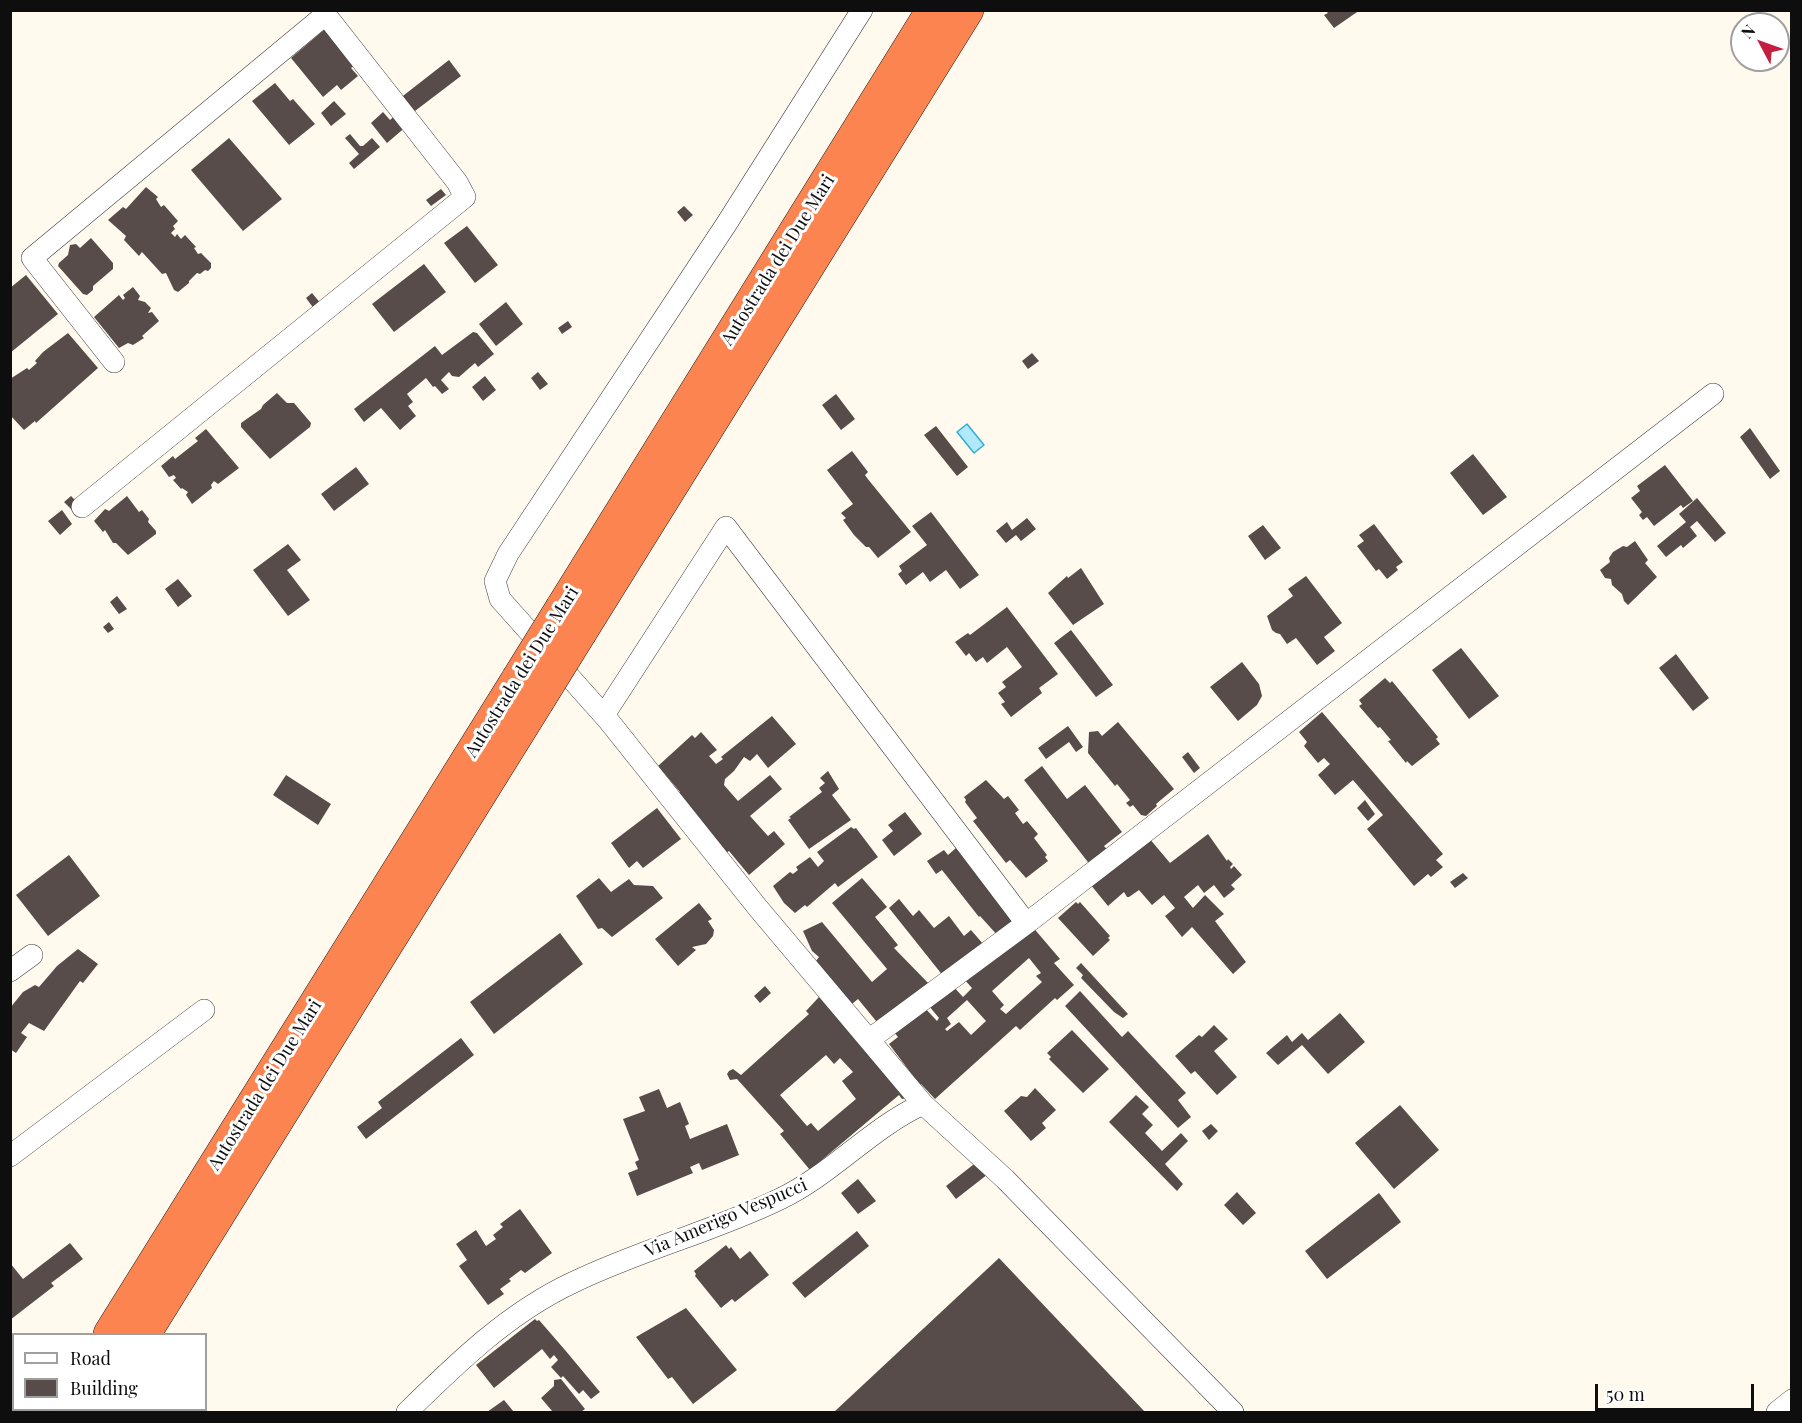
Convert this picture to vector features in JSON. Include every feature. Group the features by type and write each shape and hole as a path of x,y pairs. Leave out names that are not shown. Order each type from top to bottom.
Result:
{"highway":[{"name":"Autostrada dei Due Mari","path":"145,1333 933,10"},
{"name":"Autostrada dei Due Mari","path":"572,619 967,10"},
{"name":"Autostrada dei Due Mari","path":"111,1333 528,690"}],"street":[{"path":"862,10 727,223 508,554 495,581 500,599 604,715 758,908 870,1039 901,1080 923,1104 1005,1179 1233,1413"},
{"path":"82,507 465,197 450,172 324,13 32,258 114,362"},
{"path":"870,1039 1026,923 1713,394"},
{"path":"604,715 726,527 1026,923"},
{"path":"10,971 32,955"},
{"path":"10,1156 204,1010"},
{"name":"Via Amerigo Vespucci","path":"406,1413 461,1358 522,1311 573,1282 780,1199 820,1177 883,1128 906,1112 923,1104"},
{"path":"1777,1413 1791,1400"}],"water":[{"path":"967,424 984,445 974,453 957,432"}],"building":[{"path":"1325,10 1360,10 1334,28 1324,15 1328,13"},
{"path":"325,29 355,65 351,68 358,76 341,90 337,85 323,97 291,58"},
{"path":"449,60 461,76 411,114 399,99"},
{"path":"275,83 290,101 293,99 315,124 289,145 252,101"},
{"path":"334,101 346,114 331,126 321,113"},
{"path":"383,112 390,120 398,113 408,125 387,143 371,123"},
{"path":"350,134 360,146 372,138 380,147 354,169 349,163 359,154 345,138"},
{"path":"229,138 282,199 243,231 191,170"},
{"path":"146,187 158,197 156,199 161,207 164,205 178,221 171,233 175,237 177,234 181,239 185,235 196,247 194,248 198,254 201,253 211,263 208,271 197,273 178,292 174,290 166,273 162,274 142,252 139,256 124,240 126,236 108,220 123,207 126,209"},
{"path":"441,189 446,195 431,206 426,200"},
{"path":"684,206 693,215 685,222 677,212"},
{"path":"467,226 498,265 475,283 444,243"},
{"path":"91,238 113,263 113,269 93,286 93,290 87,295 83,294 58,266 68,255 70,245 76,244 80,248"},
{"path":"424,264 446,292 394,332 372,304"},
{"path":"26,275 58,314 10,353 10,288"},
{"path":"133,287 140,296 138,300 145,302 151,308 148,313 152,312 159,321 142,336 144,338 133,345 128,343 119,348 94,317 119,295 123,300 125,298 123,295"},
{"path":"312,293 322,305 315,310 306,298"},
{"path":"506,302 523,324 496,346 479,324"},
{"path":"568,321 572,327 562,334 558,328"},
{"path":"473,332 477,333 494,354 478,367 475,363 459,377 452,376 449,372 441,380 449,389 442,394 426,378 407,394 413,402 408,406 416,416 400,430 381,408 364,422 354,409 435,346 442,355"},
{"path":"68,333 98,368 36,423 35,421 24,430 10,415 10,379 27,368 29,370 37,363 35,361 43,352"},
{"path":"1032,353 1039,361 1028,369 1022,361"},
{"path":"538,372 548,384 540,390 531,378"},
{"path":"485,376 496,390 483,401 472,387"},
{"path":"277,393 287,403 294,403 311,423 310,427 270,459 241,427 241,423 261,409"},
{"path":"836,394 855,419 841,430 822,405"},
{"path":"936,426 968,467 957,476 924,435"},
{"path":"1750,428 1780,471 1770,479 1740,437"},
{"path":"206,429 239,468 218,484 214,481 212,488 192,504 186,495 188,492 181,489 173,480 176,478 174,475 169,477 161,466 173,456 175,459 198,441 195,438"},
{"path":"852,451 868,472 865,475 867,478 911,532 878,558 854,535 843,520 846,518 841,513 853,504 827,470"},
{"path":"1473,454 1507,497 1483,515 1450,473"},
{"path":"1665,465 1693,501 1683,508 1681,505 1654,526 1647,517 1643,520 1639,515 1642,512 1631,498 1640,491 1637,486"},
{"path":"356,467 369,484 334,511 321,494"},
{"path":"71,496 78,503 72,510 64,502"},
{"path":"127,496 139,512 142,510 156,531 156,534 128,555 116,543 113,543 105,530 103,532 94,521 105,509 109,511"},
{"path":"1697,498 1726,533 1715,542 1697,521 1690,527 1697,536 1683,548 1681,545 1666,557 1657,546 1686,522 1679,514"},
{"path":"62,510 72,524 60,535 48,521"},
{"path":"931,512 979,575 960,589 946,570 930,582 923,572 906,585 898,574 902,571 899,566 927,545 912,526"},
{"path":"1027,518 1036,529 1021,541 1016,535 1006,543 996,531 1007,522 1012,530"},
{"path":"1374,524 1403,562 1396,567 1398,570 1387,579 1379,569 1376,571 1357,546 1364,541 1359,535"},
{"path":"1263,525 1281,548 1265,560 1248,536"},
{"path":"1635,541 1648,560 1645,563 1657,577 1628,605 1622,594 1612,585 1611,579 1605,578 1600,570 1610,562 1609,558 1613,552"},
{"path":"288,544 301,560 287,570 310,600 288,616 253,570"},
{"path":"1081,568 1104,604 1073,625 1048,593 1067,576 1068,578"},
{"path":"1306,576 1342,623 1324,637 1335,651 1317,665 1296,638 1287,644 1280,634 1272,630 1267,616 1293,596 1288,589"},
{"path":"178,579 192,596 178,607 165,589"},
{"path":"117,596 127,609 119,614 110,602"},
{"path":"1007,607 1058,674 1039,688 1042,693 1011,717 1001,704 1005,702 998,693 1006,687 1002,682 1022,667 1007,647 987,663 983,657 976,662 969,653 966,656 955,642 968,633 970,635"},
{"path":"109,622 114,629 108,633 103,627"},
{"path":"1071,630 1113,685 1096,697 1054,643"},
{"path":"1461,648 1499,696 1469,719 1432,670"},
{"path":"1676,654 1709,698 1693,711 1659,668"},
{"path":"1242,662 1259,684 1262,696 1257,705 1238,721 1210,687"},
{"path":"1385,678 1390,683 1392,681 1438,737 1436,739 1440,744 1412,766 1407,761 1406,763 1388,741 1391,740 1359,706 1362,704 1359,700"},
{"path":"1322,712 1443,854 1436,860 1443,867 1431,877 1428,874 1414,886 1367,829 1383,815 1353,780 1335,795 1318,775 1330,764 1324,758 1318,763 1304,746 1307,742 1299,732"},
{"path":"772,716 796,744 768,768 757,754 750,761 744,757 725,779 724,785 738,801 770,775 782,789 750,816 768,836 774,831 785,844 749,875 729,851 726,853 676,795 680,792 658,766 692,735 695,738 701,732 717,750 709,756 716,764 723,759 721,757"},
{"path":"1118,722 1174,789 1146,816 1141,815 1133,805 1130,807 1126,803 1130,800 1117,784 1115,786 1088,753 1089,732 1098,731 1102,736"},
{"path":"1068,726 1083,747 1076,752 1069,742 1046,759 1038,748"},
{"path":"1188,752 1200,768 1194,773 1182,757"},
{"path":"1042,766 1067,799 1085,785 1122,832 1104,846 1109,852 1091,866 1024,780"},
{"path":"828,771 839,789 832,795 851,820 809,849 788,820 822,792 819,788 825,783 820,778"},
{"path":"286,775 331,804 318,825 273,795"},
{"path":"986,780 1004,799 1008,796 1019,810 1015,813 1023,824 1027,821 1038,834 1034,838 1047,855 1045,857 1048,861 1026,878 1010,860 1006,863 973,821 977,818 965,802 964,797"},
{"path":"1365,800 1375,814 1368,821 1357,808"},
{"path":"657,808 681,839 643,868 637,861 629,868 611,843"},
{"path":"905,812 922,834 894,856 882,840 893,831 888,825"},
{"path":"851,827 856,828 878,857 838,887 835,883 807,907 805,905 795,913 784,903 773,886 790,872 793,874 798,870 796,867 810,857 818,867 824,861 817,852"},
{"path":"1208,834 1227,861 1228,859 1233,864 1231,869 1234,866 1242,875 1231,885 1235,889 1224,898 1214,885 1204,893 1198,885 1184,897 1193,908 1205,895 1224,914 1215,921 1246,962 1233,974 1192,927 1182,937 1165,916 1175,908 1164,895 1152,905 1139,890 1129,897 1124,892 1108,906 1090,884 1149,838 1170,863"},
{"path":"956,848 1015,922 999,937 979,917 942,870 936,874 927,861 944,850 948,855"},
{"path":"69,855 100,896 48,936 16,895"},
{"path":"1463,873 1468,878 1455,888 1450,882"},
{"path":"599,878 611,892 629,879 634,885 653,886 663,898 612,937 602,928 598,929 576,896"},
{"path":"862,878 887,907 875,917 898,945 894,948 930,985 881,1027 858,999 852,1004 816,961 819,957 812,951 803,931 822,922 872,982 887,969 832,903"},
{"path":"899,899 913,916 919,910 934,928 949,916 964,936 971,930 984,945 944,977 889,908"},
{"path":"1076,902 1078,904 1080,902 1110,936 1108,938 1110,940 1093,956 1058,918"},
{"path":"699,903 712,919 708,921 714,930 713,936 706,944 692,947 696,950 678,966 655,939"},
{"path":"1031,925 1060,959 1054,963 1074,985 1057,1000 1055,998 1020,1030 1016,1026 935,1099 920,1085 889,1044 898,1037 893,1031 923,1006 937,1021 939,1018 929,1006 952,985 963,997 972,988 963,978","holes":["1029,958 1041,973 1036,976 1042,982 1006,1014 1000,1009 1004,1005 992,991","967,1000 986,1021 971,1035 959,1022 947,1031 945,1029 951,1024 947,1018"]},
{"path":"560,933 583,964 494,1034 470,1002"},
{"path":"78,949 98,964 83,983 80,981 44,1031 29,1023 21,1033 27,1037 16,1053 10,1049 10,1008 23,992 35,985 39,987 57,966"},
{"path":"1081,963 1128,1014 1123,1018 1114,1012 1081,978 1083,975 1076,968"},
{"path":"765,986 771,993 760,1003 754,996"},
{"path":"1080,991 1122,1037 1128,1031 1186,1093 1178,1100 1191,1117 1178,1128 1065,1006"},
{"path":"819,997 907,1098 902,1099 899,1095 810,1170 780,1134 784,1131 737,1079 730,1080 727,1074 733,1069 741,1075 809,1014 806,1011","holes":["826,1055 834,1064 840,1058 853,1072 842,1081 856,1099 818,1131 811,1123 807,1126 780,1095"]},
{"path":"1340,1013 1365,1042 1328,1074 1302,1045 1278,1065 1266,1053 1287,1035 1292,1042 1302,1033 1308,1040"},
{"path":"1214,1025 1228,1039 1214,1051 1237,1077 1217,1095 1195,1071 1191,1074 1175,1056 1199,1035 1202,1037"},
{"path":"1072,1030 1109,1069 1083,1093 1049,1059 1051,1057 1047,1053"},
{"path":"461,1038 474,1055 366,1139 357,1127 382,1108 378,1102"},
{"path":"1035,1088 1056,1110 1042,1123 1046,1128 1031,1141 1004,1111 1021,1096 1027,1097"},
{"path":"659,1089 667,1108 680,1102 689,1124 685,1126 690,1139 727,1124 739,1155 702,1170 699,1163 690,1167 693,1173 637,1196 628,1173 638,1169 635,1162 639,1160 623,1119 645,1111 639,1097"},
{"path":"1136,1095 1149,1107 1142,1114 1153,1125 1145,1133 1162,1151 1181,1133 1188,1141 1165,1164 1183,1184 1177,1191 1109,1122"},
{"path":"1400,1105 1439,1150 1394,1189 1355,1143"},
{"path":"1211,1124 1218,1131 1209,1140 1202,1131"},
{"path":"978,1161 988,1174 956,1199 946,1186"},
{"path":"858,1179 876,1201 858,1214 841,1193"},
{"path":"1237,1192 1256,1213 1243,1225 1224,1205"},
{"path":"1379,1193 1401,1222 1327,1279 1305,1251"},
{"path":"520,1209 552,1253 525,1273 521,1270 509,1279 511,1281 500,1289 504,1294 488,1305 459,1266 467,1260 456,1244 476,1230 486,1246 496,1239 493,1235 503,1227 500,1224"},
{"path":"857,1231 869,1246 805,1298 792,1283"},
{"path":"70,1243 83,1259 51,1283 54,1286 10,1320 10,1263 23,1279"},
{"path":"726,1245 729,1249 731,1247 740,1259 750,1251 769,1275 735,1302 732,1299 721,1308 695,1276 694,1271"},
{"path":"999,1258 1145,1412 834,1412"},
{"path":"686,1308 737,1370 693,1404 672,1377 668,1379 636,1337"},
{"path":"535,1319 539,1320 600,1392 591,1399 583,1390 579,1394 563,1376 561,1378 551,1367 558,1360 554,1355 550,1359 542,1349 494,1388 476,1365"},
{"path":"561,1379 585,1409 581,1412 553,1412 541,1398 554,1386 554,1380"},
{"path":"504,1400 514,1412 487,1412"}]}
